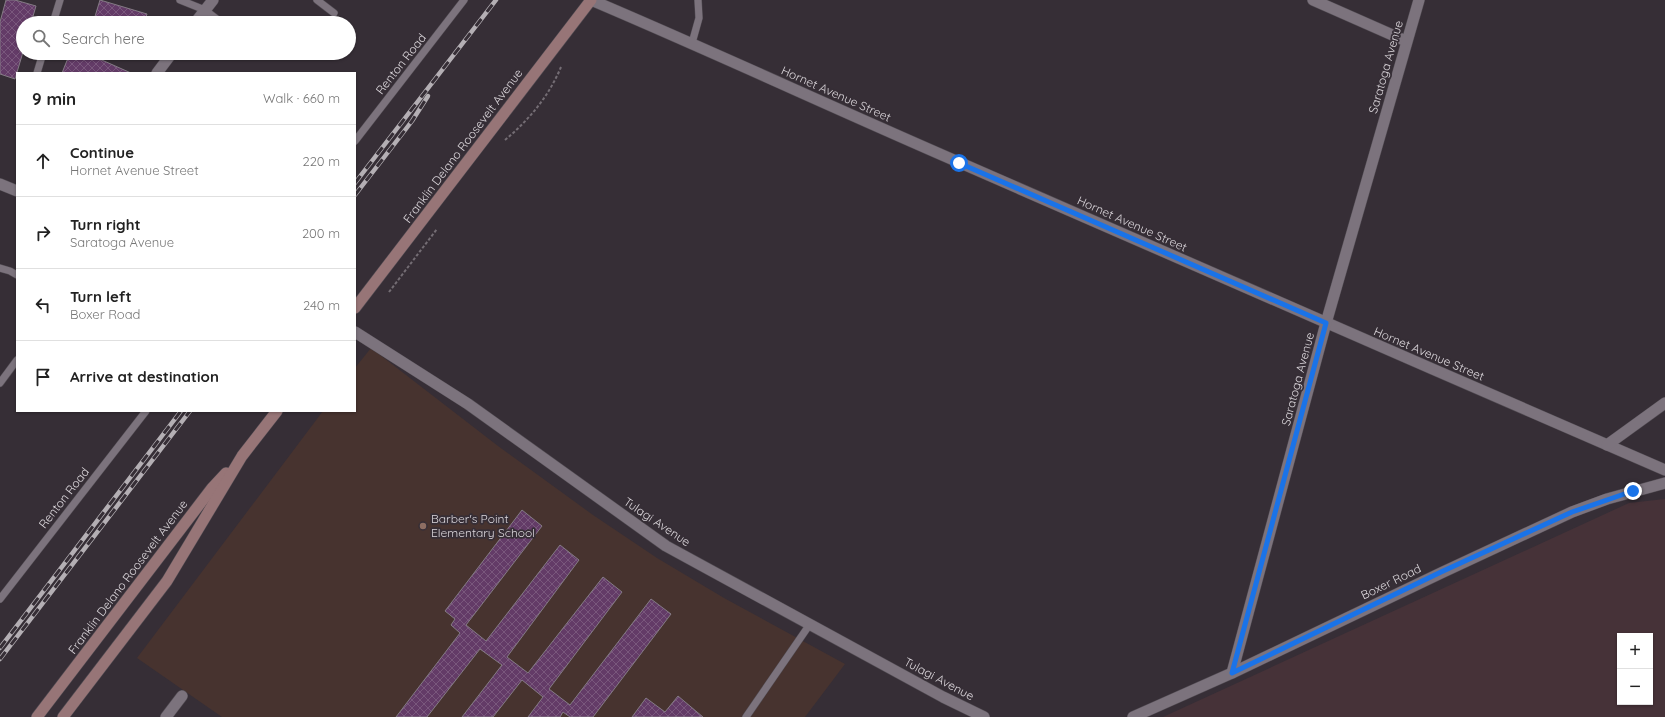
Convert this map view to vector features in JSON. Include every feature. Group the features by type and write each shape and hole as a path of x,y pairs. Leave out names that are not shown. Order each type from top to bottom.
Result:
{"main road":[{"name":"Franklin Delano Roosevelt Avenue","path":"356,307 591,0"},
{"name":"Franklin Delano Roosevelt Avenue","path":"37,717 212,488 242,456 276,412"},
{"name":"Franklin Delano Roosevelt Avenue","path":"63,717 167,581 242,456"}],"street":[{"path":"200,16 213,0"},
{"name":"Hornet Avenue Street","path":"591,0 966,166 1665,470"},
{"path":"1313,0 1406,41"},
{"name":"Saratoga Avenue","path":"1232,673 1326,323 1419,0"},
{"path":"158,72 167,60"},
{"path":"0,184 16,191"},
{"name":"Tulagi Avenue","path":"356,333 468,404 666,546 984,717"},
{"path":"1607,445 1665,403"},
{"name":"Boxer Road","path":"1133,717 1232,673 1441,572 1572,512 1607,499 1665,483"},
{"path":"166,717 182,696"},
{"path":"954,702 965,717"}],"lane":[{"path":"55,16 60,0"},
{"path":"180,0 205,10 213,16"},
{"path":"317,0 334,13"},
{"name":"Renton Road","path":"356,140 464,0"},
{"path":"692,44 699,18 698,0"},
{"path":"37,72 41,60"},
{"path":"0,268 16,274"},
{"path":"0,383 16,361"},
{"name":"Renton Road","path":"0,599 145,412"},
{"path":"746,717 810,624"}],"path":[{"path":"505,140 522,126 543,100 561,67"},
{"path":"389,292 437,229"}],"shaded area":[{"name":"Barber's Point Elementary School","path":"371,348 498,446 593,515 657,558 724,598 845,664 805,717 222,717 137,658 322,412 356,412 356,367"},
{"path":"1665,499 1665,717 1163,717 1629,503"}],"building":[{"path":"6,0 15,0 36,6 33,16 16,16 16,60 21,60 15,79 0,74 0,22"},
{"path":"100,0 147,14 146,16 95,16"},
{"path":"67,60 102,60 129,72 62,72"},
{"path":"522,510 542,526 466,625 486,641 560,545 579,560 507,657 528,673 603,577 622,592 549,689 570,705 651,599 671,614 593,717 570,717 563,712 560,717 528,717 543,697 522,680 493,717 462,717 502,665 480,649 427,717 396,717 460,633 451,625 455,619 445,611"},
{"path":"678,696 703,717 632,717 646,698 665,712"}],"railway":[{"path":"356,182 496,0"},
{"path":"356,194 412,121 428,96"},
{"path":"0,648 180,412"},
{"path":"0,659 189,412"}],"place":[{"name":"Barber's Point Elementary School","path":"423,526"}],"route":[{"path":"959,163 1326,323 1232,673 1441,572 1572,512 1633,491"}]}
